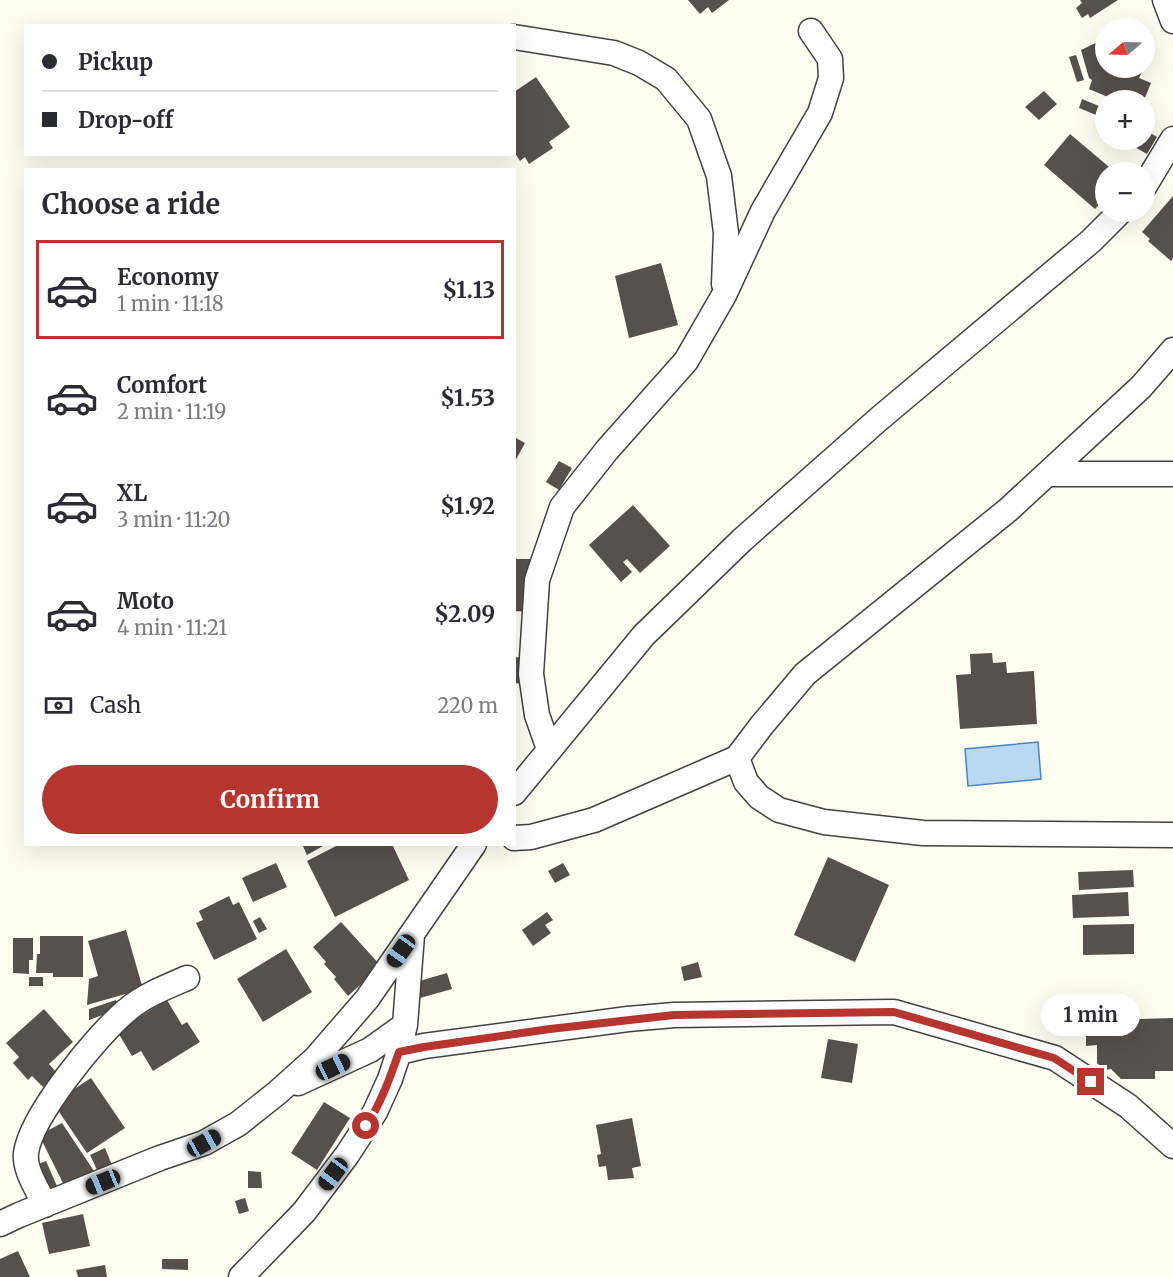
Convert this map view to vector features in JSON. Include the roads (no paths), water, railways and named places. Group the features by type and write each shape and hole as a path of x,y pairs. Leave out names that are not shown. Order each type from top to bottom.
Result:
{"street":[{"path":"1165,0 1173,21"},
{"path":"549,749 537,715 531,674 537,580 562,507 607,450 686,361 724,295 763,211 820,113 831,78 830,59 811,31"},
{"path":"516,37 614,53 639,63 666,79 699,119 719,176 726,233 724,295"},
{"path":"1155,169 1173,139"},
{"path":"516,790 644,635 742,540 880,418 1091,241 1110,222"},
{"path":"516,838 531,837 594,820 737,758 806,674 1008,510 1141,387 1173,350"},
{"path":"1047,474 1173,474"},
{"path":"737,758 746,782 759,797 779,810 824,822 923,833 1173,835"},
{"path":"0,1224 160,1158 204,1143 238,1124 277,1093 315,1059 367,999 473,846"},
{"path":"241,1277 304,1212 347,1155 375,1112 399,1052 405,1025 412,934"},
{"path":"45,1205 27,1166 26,1154 34,1130 67,1076 127,1010 157,991 187,978"},
{"path":"399,1052 550,1029 663,1016 894,1012 1054,1058 1128,1106 1173,1146"},
{"path":"277,1093 370,1050 405,1025"}],"water":[{"path":"1038,742 1041,779 968,786 965,749"}]}
